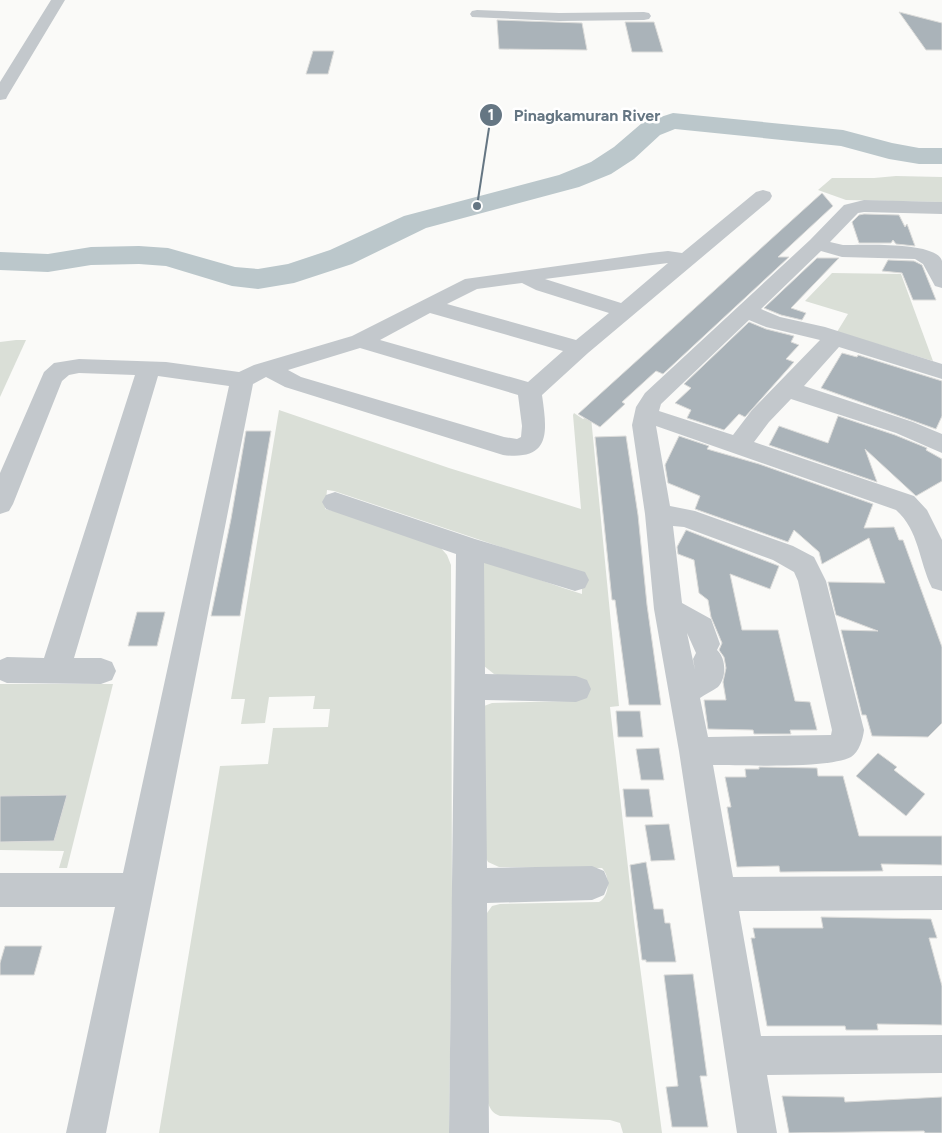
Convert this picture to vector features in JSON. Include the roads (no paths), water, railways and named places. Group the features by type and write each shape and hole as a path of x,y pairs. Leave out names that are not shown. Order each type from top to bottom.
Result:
{"street":[{"path":"0,95 58,0"},
{"path":"641,0 646,34"},
{"path":"478,14 559,17 644,16"},
{"path":"270,368 275,373 293,382 510,448 524,448 530,445 533,440 534,422 530,395 532,391 580,348 763,196"},
{"path":"757,1133 695,751 668,610 658,514 644,426 645,416 653,399 817,244 851,209 855,207 942,208"},
{"path":"817,244 842,252 913,253 925,255 932,261 942,282"},
{"path":"0,504 52,377 57,371 72,366 149,368 242,380 270,368 360,341 472,283 650,259 676,257 686,260"},
{"path":"527,276 532,281 544,286 625,311"},
{"path":"428,306 580,348"},
{"path":"746,311 774,322 834,338 942,372"},
{"path":"739,445 787,388 834,338"},
{"path":"360,341 532,391"},
{"path":"55,670 149,368"},
{"path":"86,1133 242,380"},
{"path":"787,388 806,397 914,431 942,444"},
{"path":"645,416 665,420 739,445 894,498 912,507 920,520 942,580"},
{"path":"334,502 470,548 575,580"},
{"path":"658,514 686,518 783,553 804,565 812,581 848,730 848,738 844,744 832,749 695,751"},
{"path":"469,1133 470,548"},
{"path":"668,610 701,627 707,651 710,669 707,678 684,693"},
{"path":"7,670 101,671"},
{"path":"469,686 576,689"},
{"path":"470,886 592,883"},
{"path":"0,890 136,890"},
{"path":"718,894 942,893"},
{"path":"746,1056 942,1054"}],"waterway":[{"path":"0,261 48,263 91,256 139,255 168,257 232,276 258,279 294,273 341,257 415,222 569,181 601,168 624,153 651,129 673,121 843,138 889,151 919,156 942,156"}],"place":[{"name":"Pinagkamuran River","path":"477,206"}]}
